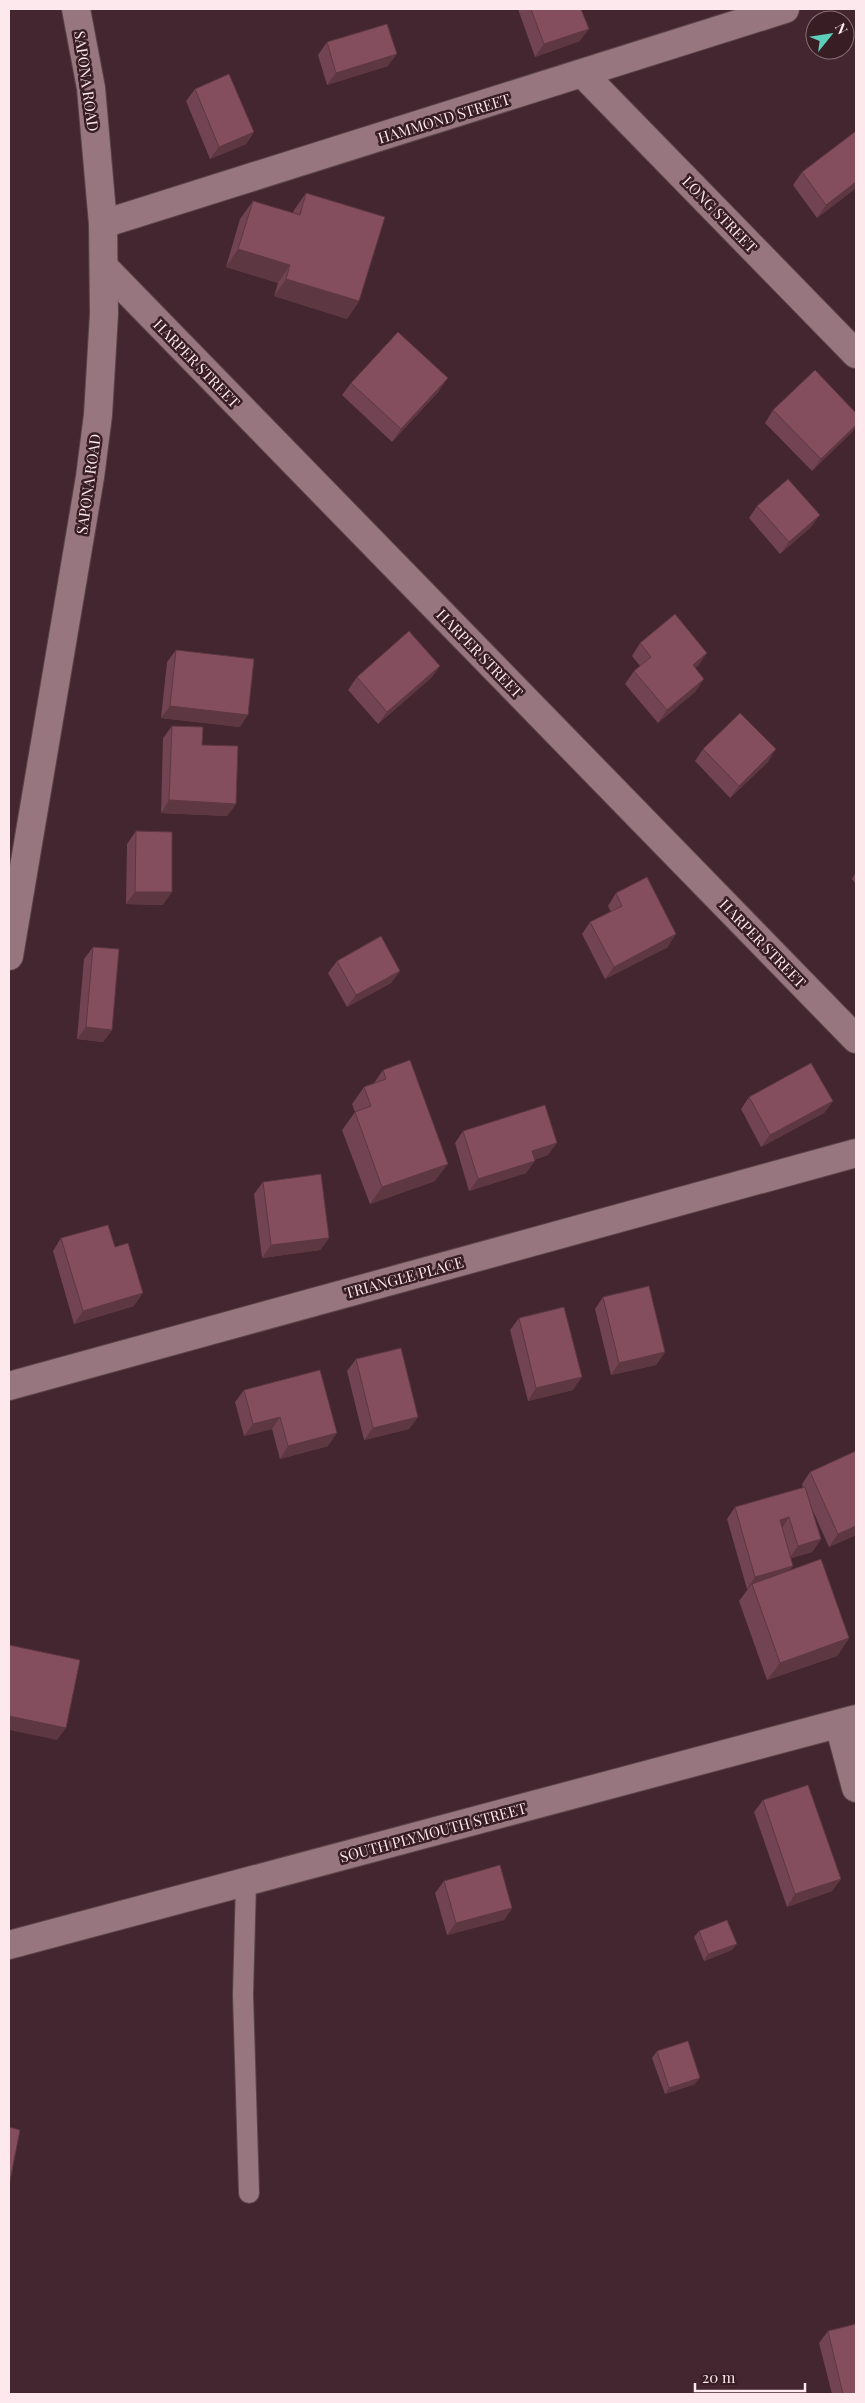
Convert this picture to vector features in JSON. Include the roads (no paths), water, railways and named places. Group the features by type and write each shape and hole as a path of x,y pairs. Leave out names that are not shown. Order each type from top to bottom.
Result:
{"street":[{"name":"SAPONA ROAD","path":"9,956 90,477 98,415 104,314 103,224 91,88 76,9"},
{"name":"HAMMOND STREET","path":"103,224 785,9"},
{"name":"LONG STREET","path":"583,74 856,354"},
{"name":"HARPER STREET","path":"104,267 856,1039"},
{"name":"TRIANGLE PLACE","path":"9,1386 856,1153"},
{"path":"848,1722 856,1788"},
{"name":"SOUTH PLYMOUTH STREET","path":"9,1945 848,1722"}],"lane":[{"path":"246,1882 243,1995 248,2193"}]}
